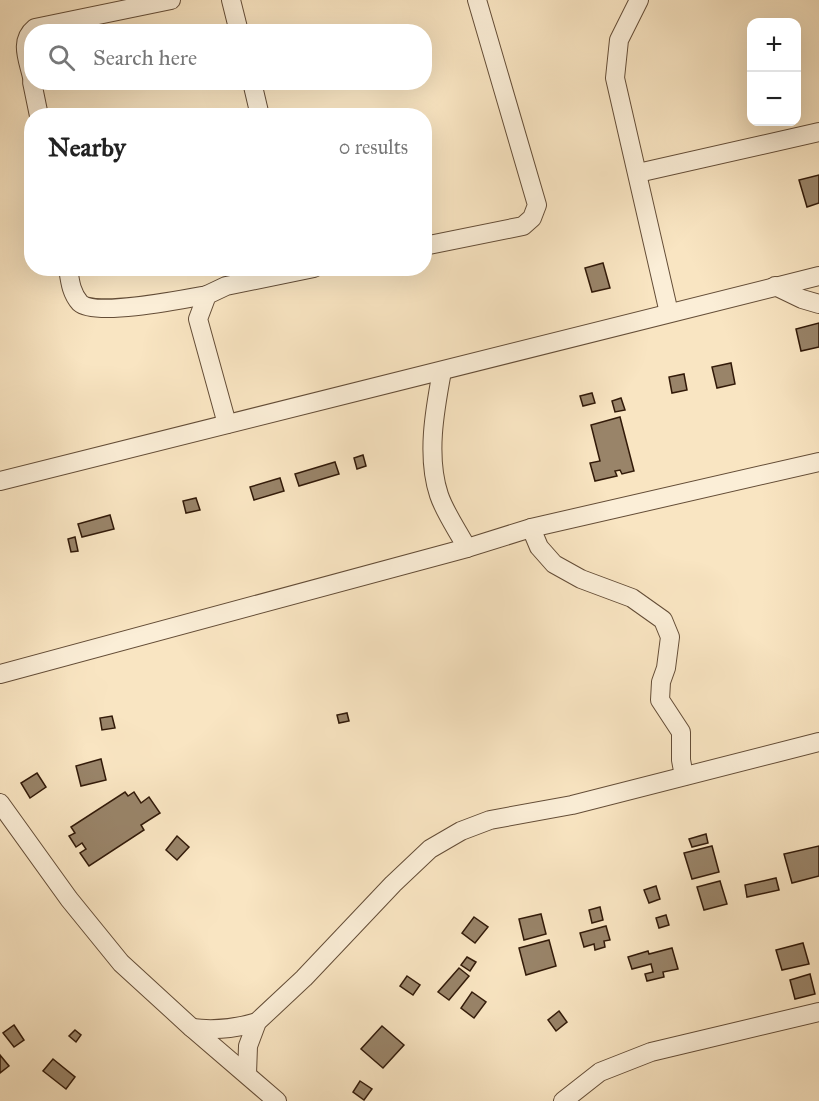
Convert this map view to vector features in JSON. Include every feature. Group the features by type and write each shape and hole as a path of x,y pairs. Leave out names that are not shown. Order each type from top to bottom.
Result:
{"street":[{"path":"54,24 171,0"},
{"path":"231,0 237,24"},
{"path":"432,244 523,226 532,218 537,205 477,0"},
{"path":"639,0 619,40 615,78 669,313"},
{"path":"34,90 37,108"},
{"path":"254,90 258,108"},
{"path":"638,173 819,132"},
{"path":"69,276 72,292 81,304 95,309 144,306 207,295 226,286 274,276"},
{"path":"0,481 819,276"},
{"path":"775,286 802,299 819,304"},
{"path":"207,295 198,319 227,424"},
{"path":"442,370 433,423 434,470 439,495 467,548"},
{"path":"0,674 467,548 531,528 819,462"},
{"path":"531,528 539,547 554,564 581,579 632,598 663,620 670,637 666,668 661,682 660,700 681,732 681,760 684,777"},
{"path":"192,1028 213,1031 256,1023 304,978 393,884 430,849 460,831 490,820 573,805 819,742"},
{"path":"0,803 69,899 121,963 277,1101"},
{"path":"563,1101 600,1072 627,1060 651,1052 819,1012"},
{"path":"248,1074 248,1046 256,1023"}],"building":[{"path":"819,175 819,203 807,207 799,180"},
{"path":"603,263 610,288 592,292 585,268"},
{"path":"819,323 819,347 801,351 796,329"},
{"path":"731,363 735,384 717,388 712,367"},
{"path":"684,374 687,390 672,393 669,377"},
{"path":"592,393 595,403 583,406 580,396"},
{"path":"621,398 625,410 615,412 612,401"},
{"path":"620,417 634,471 622,474 620,470 615,471 617,476 595,481 590,463 600,461 591,425"},
{"path":"363,455 366,466 357,469 354,458"},
{"path":"335,462 339,474 299,486 295,474"},
{"path":"280,478 284,491 254,500 250,487"},
{"path":"196,498 200,510 186,513 183,501"},
{"path":"110,515 114,529 82,537 78,524"},
{"path":"75,537 78,551 71,552 68,539"},
{"path":"347,713 349,721 339,723 337,715"},
{"path":"112,716 115,728 102,730 100,718"},
{"path":"101,759 106,780 81,786 76,766"},
{"path":"37,773 46,787 30,798 21,783"},
{"path":"125,792 128,796 134,792 141,803 149,797 160,813 141,825 144,830 89,866 80,853 86,849 82,843 76,847 69,836 75,833 71,827"},
{"path":"706,834 708,843 692,847 689,839"},
{"path":"177,836 189,847 177,860 166,850"},
{"path":"712,846 719,872 692,879 684,853"},
{"path":"819,846 819,876 792,883 784,854"},
{"path":"776,878 779,890 747,897 745,885"},
{"path":"720,881 727,904 704,910 697,887"},
{"path":"656,886 660,899 649,903 644,890"},
{"path":"600,907 603,920 592,923 589,910"},
{"path":"541,914 546,934 524,940 519,919"},
{"path":"666,915 669,925 659,928 656,918"},
{"path":"474,917 488,927 475,943 462,933"},
{"path":"606,926 610,940 604,941 605,947 595,950 594,944 584,947 580,933"},
{"path":"549,940 556,966 526,975 519,948"},
{"path":"803,943 809,964 782,970 776,950"},
{"path":"672,948 678,969 663,972 664,977 647,981 645,974 653,972 651,964 632,969 628,957 648,951 649,954"},
{"path":"467,957 476,962 470,971 461,965"},
{"path":"459,968 469,976 449,1000 438,992"},
{"path":"810,974 815,994 795,999 790,980"},
{"path":"407,976 420,985 413,995 400,986"},
{"path":"472,992 486,1002 474,1018 461,1008"},
{"path":"559,1011 567,1022 556,1031 548,1020"},
{"path":"14,1025 24,1040 14,1047 3,1033"},
{"path":"382,1026 404,1045 383,1068 361,1049"},
{"path":"75,1030 81,1035 76,1042 69,1036"},
{"path":"0,1055 9,1066 0,1073"},
{"path":"53,1059 75,1077 66,1089 43,1071"},
{"path":"360,1081 372,1089 364,1100 353,1092"}]}
